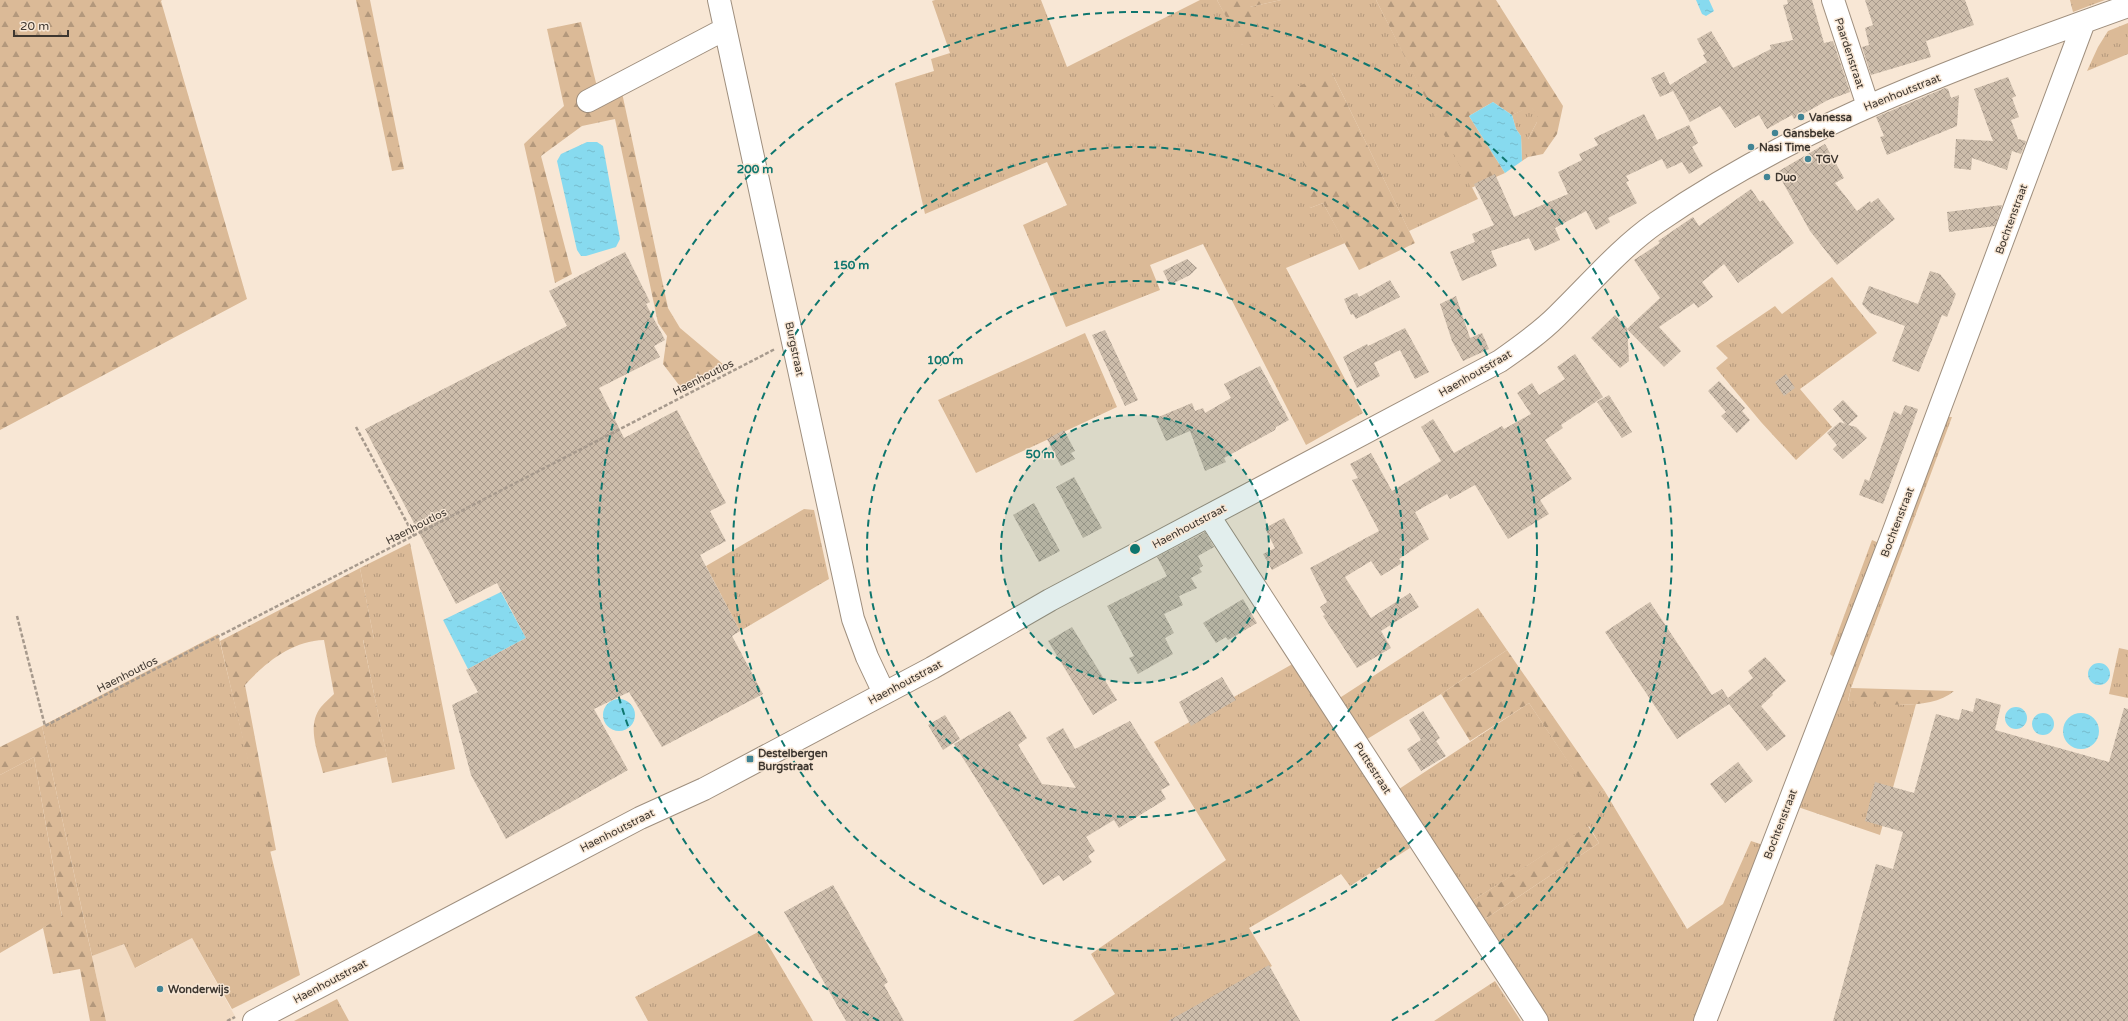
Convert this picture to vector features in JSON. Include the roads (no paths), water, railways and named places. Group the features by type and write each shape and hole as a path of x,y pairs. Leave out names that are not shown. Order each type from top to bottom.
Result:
{"street":[{"name":"Burgstraat","path":"719,0 853,619 867,657 884,693"},
{"name":"Paardenstraat","path":"1833,0 1868,106"},
{"name":"Haenhoutstraat","path":"254,1021 640,818 704,789 884,693 1044,603 1500,361 1538,333 1632,241 1657,223 1766,157 1868,106 2128,6"},
{"name":"Bochtenstraat","path":"1705,1021 1892,536 2084,22"},
{"path":"588,101 725,29"},
{"name":"Puttestraat","path":"1209,516 1537,1021"}],"water":[{"path":"1696,0 1709,0 1714,11 1706,16 1702,14"},
{"path":"1493,102 1512,115 1516,129 1521,136 1522,161 1505,173 1469,116"},
{"path":"587,142 597,142 603,146 620,239 616,247 586,256 581,256 577,250 557,161 561,154"},
{"path":"501,592 526,638 468,669 443,620"},
{"path":"2099,663 2107,666 2110,674 2107,682 2099,685 2091,682 2088,674 2091,666"},
{"path":"619,699 630,704 635,715 630,726 619,731 608,726 603,715 608,704"},
{"path":"2016,707 2024,710 2027,718 2024,726 2016,729 2008,726 2005,718 2008,710"},
{"path":"2043,713 2051,716 2054,724 2051,732 2043,735 2035,732 2032,724 2035,716"},
{"path":"2085,713 2094,718 2098,724 2098,738 2094,744 2085,749 2077,749 2068,744 2064,738 2063,727 2068,718 2074,714"}],"place":[{"name":"Vanessa","path":"1801,117"},
{"name":"Gansbeke","path":"1775,133"},
{"name":"Nasi Time","path":"1751,147"},
{"name":"TGV","path":"1808,159"},
{"name":"Duo","path":"1767,177"},
{"name":"Destelbergen Burgstraat","path":"750,759"},
{"name":"Wonderwijs","path":"160,989"}]}
